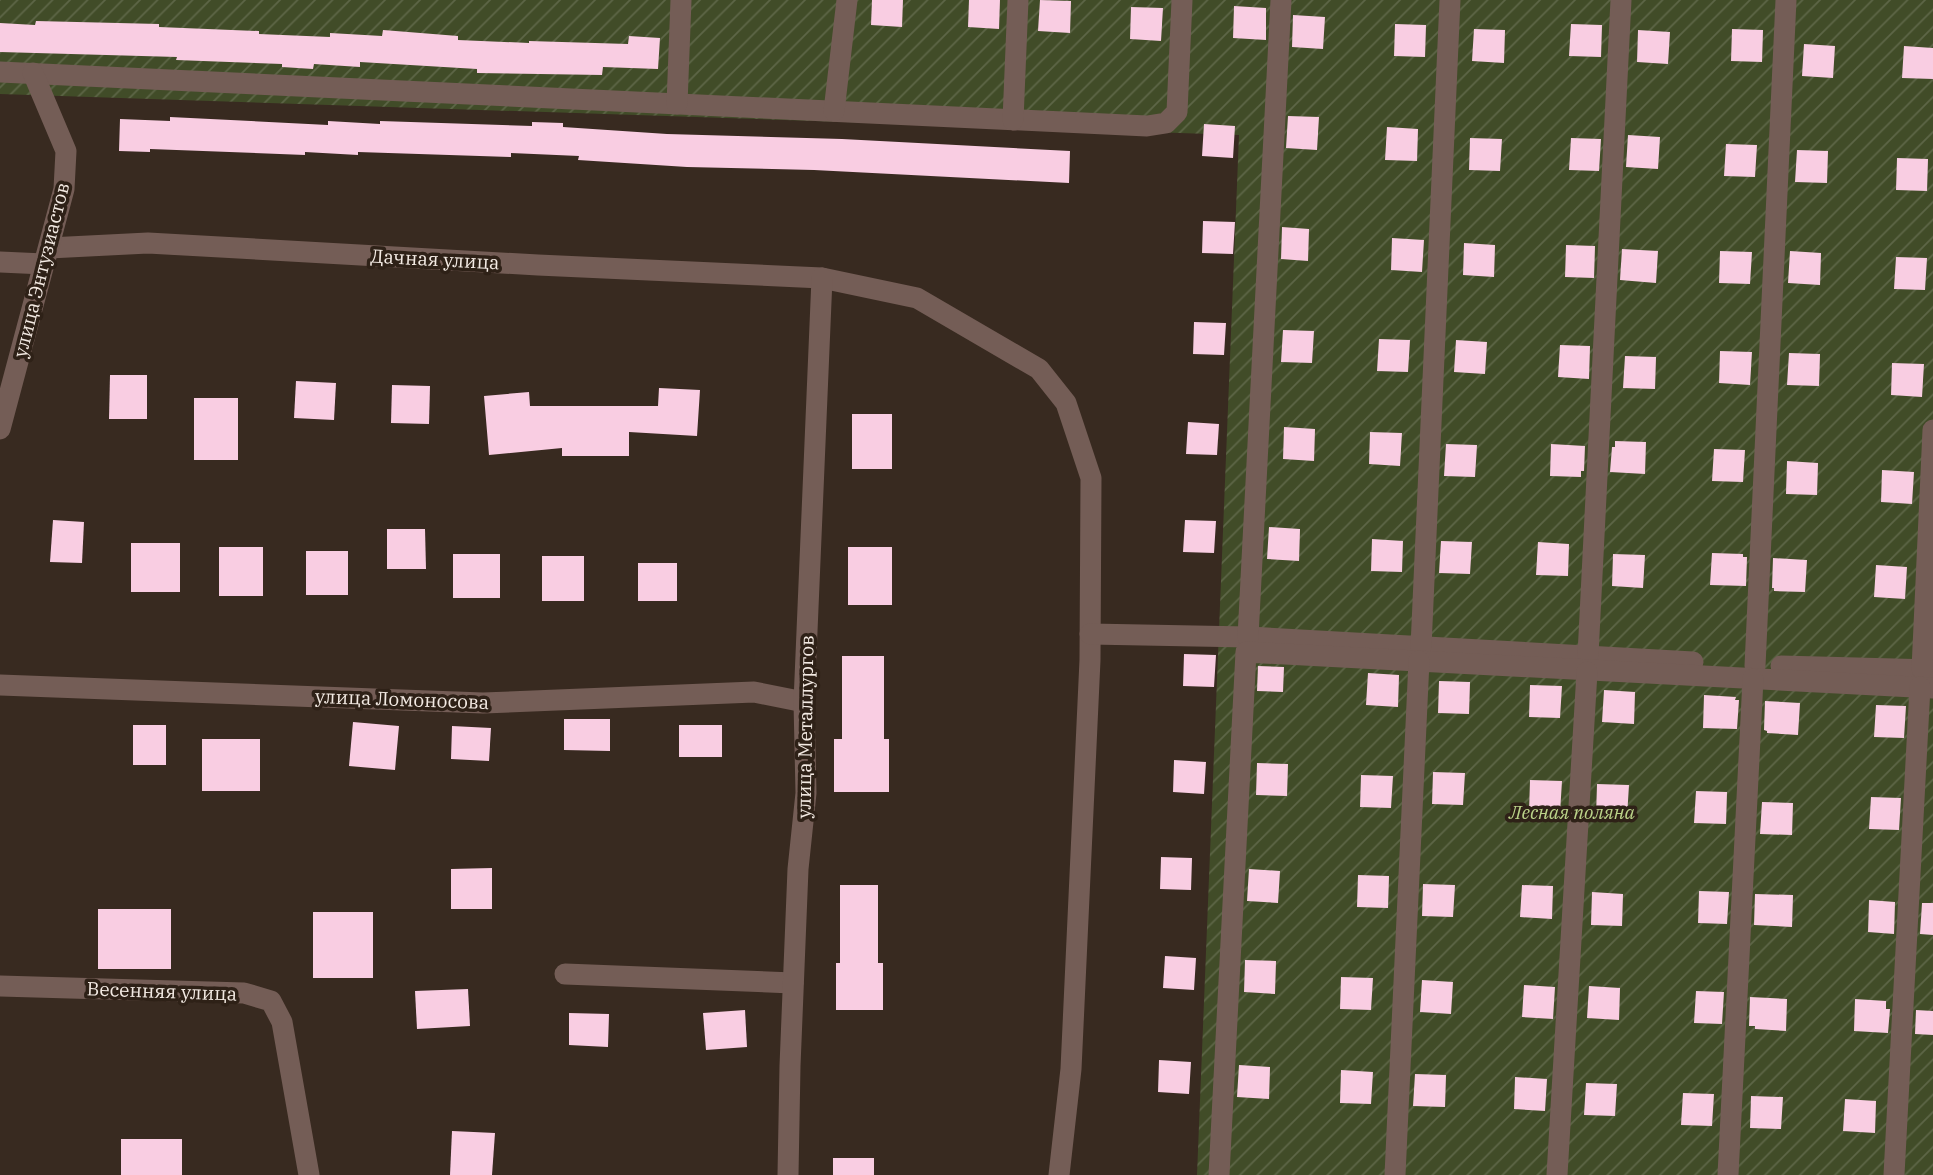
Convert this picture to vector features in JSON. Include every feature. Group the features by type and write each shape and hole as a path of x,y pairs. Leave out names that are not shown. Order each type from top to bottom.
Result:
{"street":[{"path":"677,104 681,0"},
{"path":"834,111 847,0"},
{"path":"1013,120 1018,0"},
{"path":"0,72 1147,126 1166,123 1177,112 1182,0"},
{"path":"1248,637 1281,0"},
{"path":"1395,1175 1450,0"},
{"path":"1557,1175 1587,663 1621,0"},
{"path":"1728,1175 1786,0"},
{"name":"улица Энтузиастов","path":"0,429 64,189 66,151 33,73"},
{"name":"Дачная улица","path":"0,262 148,243 822,278 917,298 1039,369 1066,403 1091,478 1090,634 1071,1069 1059,1175"},
{"name":"улица Металлургов","path":"788,1175 798,869 806,793 804,702 822,278"},
{"path":"1894,1175 1927,678 1933,430"},
{"path":"1090,634 1248,637 1420,654"},
{"path":"1219,1175 1246,652 1420,654 1754,672 1927,678"},
{"name":"улица Ломоносова","path":"0,685 483,703 754,692 804,702"},
{"path":"565,974 793,983"},
{"name":"Весенняя улица","path":"0,986 244,993 271,1001 282,1022 309,1175"}],"green space":[{"name":"Лесная поляна","path":"0,0 1933,0 1933,1175 1197,1175 1239,135 0,94"}],"building":[{"path":"872,0 903,0 902,27 871,25"},
{"path":"969,0 1000,0 999,29 968,27"},
{"path":"1040,0 1071,1 1070,33 1038,31"},
{"path":"1234,6 1266,8 1266,40 1233,38"},
{"path":"1131,7 1163,8 1161,41 1130,39"},
{"path":"1293,15 1325,17 1323,49 1292,47"},
{"path":"36,21 159,24 159,27 330,37 330,33 382,36 383,30 458,36 458,40 529,43 628,44 629,36 660,38 658,69 603,67 602,75 477,73 477,69 360,62 360,67 314,64 313,69 282,67 282,64 176,60 177,57 0,52 0,23 35,25"},
{"path":"1395,24 1426,25 1425,57 1394,56"},
{"path":"1571,24 1602,25 1601,57 1569,56"},
{"path":"1474,29 1505,30 1504,63 1472,61"},
{"path":"1732,29 1763,30 1762,62 1731,61"},
{"path":"1638,30 1670,32 1668,64 1637,62"},
{"path":"1804,44 1835,46 1833,78 1802,76"},
{"path":"1904,46 1933,48 1933,79 1902,78"},
{"path":"1288,116 1319,117 1317,150 1286,148"},
{"path":"170,117 328,125 328,121 532,126 532,122 563,123 563,127 667,134 842,139 1070,151 1069,183 814,170 687,167 578,160 579,156 511,153 511,157 358,152 358,155 305,152 305,155 150,149 150,152 119,151 120,119 170,121"},
{"path":"1204,124 1235,126 1233,158 1202,156"},
{"path":"1387,127 1418,129 1417,161 1385,160"},
{"path":"1628,135 1660,137 1658,169 1626,167"},
{"path":"1470,138 1502,139 1500,171 1469,170"},
{"path":"1571,138 1601,139 1599,171 1569,170"},
{"path":"1726,144 1757,145 1755,177 1724,176"},
{"path":"1797,150 1828,151 1827,183 1795,182"},
{"path":"1897,158 1928,159 1927,191 1896,190"},
{"path":"1203,221 1235,222 1233,254 1202,253"},
{"path":"1282,227 1309,229 1308,261 1281,259"},
{"path":"1392,238 1424,240 1422,272 1391,270"},
{"path":"1464,243 1495,245 1494,277 1463,275"},
{"path":"1566,245 1595,246 1594,278 1565,277"},
{"path":"1622,249 1658,251 1656,283 1620,280"},
{"path":"1720,251 1752,252 1750,284 1719,283"},
{"path":"1790,251 1821,253 1820,285 1788,283"},
{"path":"1896,257 1927,258 1925,290 1894,289"},
{"path":"1194,322 1226,323 1224,355 1193,354"},
{"path":"1283,330 1314,331 1312,363 1281,362"},
{"path":"1379,339 1410,340 1408,372 1377,371"},
{"path":"1456,340 1487,342 1485,374 1454,372"},
{"path":"1560,345 1590,346 1589,379 1558,377"},
{"path":"1720,351 1752,352 1750,385 1719,383"},
{"path":"1789,353 1820,354 1819,386 1787,385"},
{"path":"1625,356 1656,357 1655,389 1623,388"},
{"path":"1892,363 1924,364 1922,397 1891,395"},
{"path":"110,375 147,375 147,419 109,419"},
{"path":"296,381 336,383 334,420 294,418"},
{"path":"392,385 430,386 429,424 391,423"},
{"path":"659,388 700,390 697,436 629,432 629,456 562,456 562,448 489,455 484,396 529,392 530,406 658,406"},
{"path":"194,398 238,398 238,460 194,460"},
{"path":"852,414 892,414 892,469 852,469"},
{"path":"1188,422 1219,424 1217,455 1186,454"},
{"path":"1284,427 1315,429 1314,461 1283,459"},
{"path":"1370,432 1402,433 1400,466 1369,464"},
{"path":"1615,441 1646,442 1645,474 1610,472"},
{"path":"1446,444 1477,445 1475,477 1444,476"},
{"path":"1551,444 1585,446 1584,471 1581,471 1581,477 1550,476"},
{"path":"1714,449 1745,450 1743,482 1712,481"},
{"path":"1787,461 1818,463 1817,495 1786,494"},
{"path":"1882,470 1914,472 1912,504 1881,502"},
{"path":"53,520 84,522 82,563 50,562"},
{"path":"1185,520 1216,521 1214,553 1183,552"},
{"path":"1269,527 1300,529 1299,561 1267,559"},
{"path":"387,529 425,529 426,569 387,569"},
{"path":"1372,539 1403,541 1402,572 1371,571"},
{"path":"1441,541 1472,542 1470,574 1439,573"},
{"path":"1538,542 1569,544 1568,576 1536,575"},
{"path":"131,543 180,543 180,592 131,592"},
{"path":"219,547 263,547 263,596 219,596"},
{"path":"848,547 892,547 892,605 848,605"},
{"path":"306,551 348,551 348,595 306,595"},
{"path":"1712,553 1743,554 1743,557 1747,557 1746,586 1710,585"},
{"path":"453,554 500,554 500,598 453,598"},
{"path":"1613,554 1645,555 1643,588 1612,586"},
{"path":"542,556 584,556 584,601 542,601"},
{"path":"1773,558 1807,560 1805,592 1774,591"},
{"path":"638,563 677,563 677,601 638,601"},
{"path":"1876,565 1907,567 1905,599 1874,597"},
{"path":"1184,654 1216,655 1214,687 1183,686"},
{"path":"842,656 884,656 884,739 889,739 889,792 834,792 834,739 842,739"},
{"path":"1258,666 1284,667 1283,692 1257,691"},
{"path":"1368,673 1399,675 1398,707 1366,705"},
{"path":"1439,681 1470,682 1469,714 1438,713"},
{"path":"1530,685 1562,686 1560,718 1529,717"},
{"path":"1604,690 1635,692 1634,724 1602,722"},
{"path":"1704,695 1736,697 1735,700 1739,700 1737,729 1703,728"},
{"path":"1765,701 1800,703 1798,735 1767,733 1764,730"},
{"path":"1876,705 1906,706 1904,738 1874,737"},
{"path":"564,719 610,719 610,751 564,750"},
{"path":"353,722 399,726 395,770 349,766"},
{"path":"133,725 166,725 166,765 133,765"},
{"path":"679,725 722,725 722,757 679,757"},
{"path":"452,726 491,728 489,761 451,759"},
{"path":"202,739 260,739 260,791 202,791"},
{"path":"1174,760 1206,762 1204,794 1173,792"},
{"path":"1257,763 1288,764 1287,796 1256,795"},
{"path":"1433,772 1465,773 1463,805 1432,804"},
{"path":"1361,775 1393,776 1391,808 1360,807"},
{"path":"1530,780 1562,781 1560,813 1529,812"},
{"path":"1597,784 1629,785 1627,817 1596,816"},
{"path":"1696,791 1727,792 1726,824 1694,823"},
{"path":"1871,797 1901,798 1899,830 1869,829"},
{"path":"1762,802 1793,803 1792,835 1760,834"},
{"path":"1161,857 1192,858 1191,890 1160,889"},
{"path":"492,868 492,909 451,909 451,869"},
{"path":"1249,869 1280,871 1278,903 1247,901"},
{"path":"1358,875 1389,876 1388,908 1357,907"},
{"path":"1423,884 1455,885 1453,917 1422,916"},
{"path":"840,885 878,885 878,963 883,963 883,1010 836,1010 836,963 840,963"},
{"path":"1522,885 1553,886 1552,919 1520,917"},
{"path":"1699,891 1729,892 1727,924 1698,923"},
{"path":"1592,892 1623,894 1622,926 1591,925"},
{"path":"1755,894 1793,895 1792,927 1754,925"},
{"path":"1869,900 1895,902 1894,934 1868,932"},
{"path":"1922,903 1933,903 1933,935 1920,934"},
{"path":"98,909 171,909 171,969 98,969"},
{"path":"313,912 373,912 373,978 313,978"},
{"path":"1165,956 1196,958 1194,990 1163,988"},
{"path":"1245,960 1276,961 1275,994 1244,992"},
{"path":"1341,977 1373,978 1371,1010 1340,1009"},
{"path":"1422,980 1453,982 1451,1014 1420,1012"},
{"path":"1524,985 1555,987 1553,1019 1522,1017"},
{"path":"1589,986 1620,988 1619,1020 1587,1018"},
{"path":"468,989 470,1026 417,1029 415,991"},
{"path":"1696,991 1724,992 1722,1024 1694,1023"},
{"path":"1750,997 1787,999 1786,1031 1755,1029 1755,1026 1749,1026"},
{"path":"1855,999 1886,1001 1886,1009 1890,1009 1888,1033 1854,1031"},
{"path":"745,1010 747,1047 706,1050 703,1013"},
{"path":"1916,1010 1933,1011 1933,1035 1915,1034"},
{"path":"569,1013 609,1014 608,1047 569,1045"},
{"path":"1159,1060 1191,1062 1189,1094 1158,1092"},
{"path":"1239,1065 1270,1067 1269,1099 1237,1097"},
{"path":"1341,1070 1373,1072 1371,1104 1340,1103"},
{"path":"1415,1074 1446,1075 1445,1107 1413,1106"},
{"path":"1515,1077 1547,1079 1545,1111 1514,1109"},
{"path":"1586,1083 1617,1084 1615,1116 1584,1115"},
{"path":"1683,1093 1714,1094 1712,1126 1681,1125"},
{"path":"1751,1096 1783,1097 1781,1129 1750,1128"},
{"path":"1845,1099 1876,1101 1875,1133 1843,1131"},
{"path":"452,1131 495,1133 492,1175 450,1175"},
{"path":"121,1139 182,1139 182,1175 121,1175"},
{"path":"833,1158 874,1158 874,1175 833,1175"}]}
